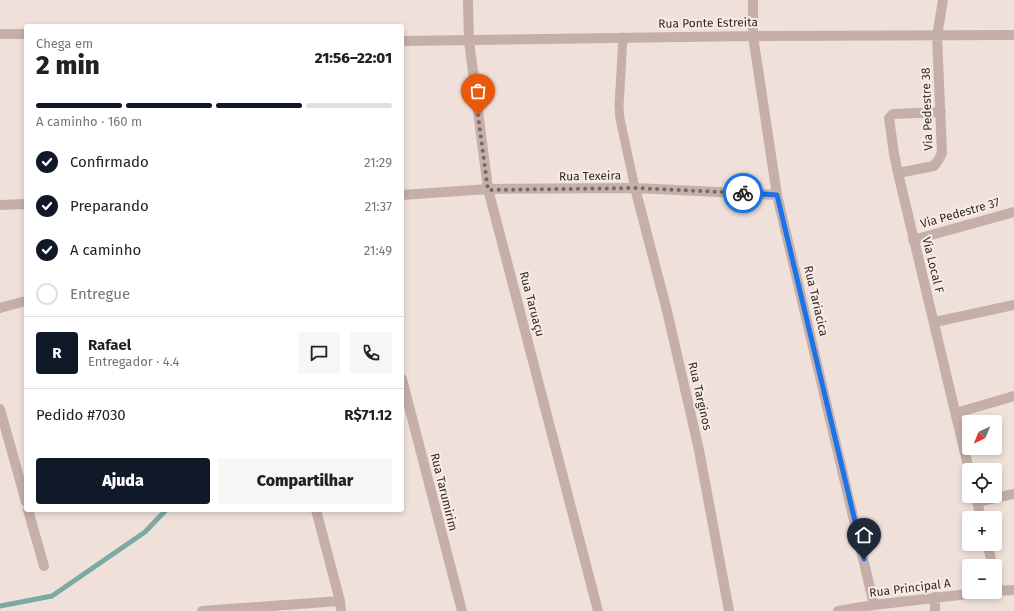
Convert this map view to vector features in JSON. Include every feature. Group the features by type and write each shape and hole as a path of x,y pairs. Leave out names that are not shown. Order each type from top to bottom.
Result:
{"street":[{"name":"Rua Taruaçu","path":"468,0 469,41 488,190 598,611"},
{"name":"Rua Tariacica","path":"752,0 753,36 777,195 874,605"},
{"name":"Via Pedestre 38","path":"898,173 934,166 939,159 942,149 937,36 943,0"},
{"path":"0,34 24,34"},
{"name":"Rua Ponte Estreita","path":"404,40 469,41 623,37 1014,35"},
{"name":"Via Local F","path":"941,112 891,115 889,118 898,173 913,240 935,322 968,463"},
{"name":"Rua Texeira","path":"404,195 488,190 636,188 777,195"},
{"name":"Rua Targinos","path":"636,188 667,311 699,450 729,611"},
{"path":"0,205 24,204"},
{"name":"Via Pedestre 37","path":"913,240 1014,212"},
{"path":"0,308 24,302"},
{"path":"935,322 1014,305"},
{"name":"Rua Tarumirim","path":"404,387 462,611"},
{"path":"956,413 1014,396"},
{"path":"0,409 24,495"},
{"path":"1002,496 1014,494"},
{"path":"29,512 44,566"},
{"path":"202,611 340,606 316,512"},
{"path":"1002,591 1014,590"},
{"name":"Rua Principal A","path":"838,611 962,594"},
{"path":"935,597 935,611"}],"lane":[{"path":"623,37 619,106 620,119 636,188"}],"waterway":[{"path":"0,606 52,596 145,532 164,512"}],"way so far":[{"path":"478,115 488,190 636,188 743,193"}],"route":[{"path":"743,193 777,195 864,559"}]}
